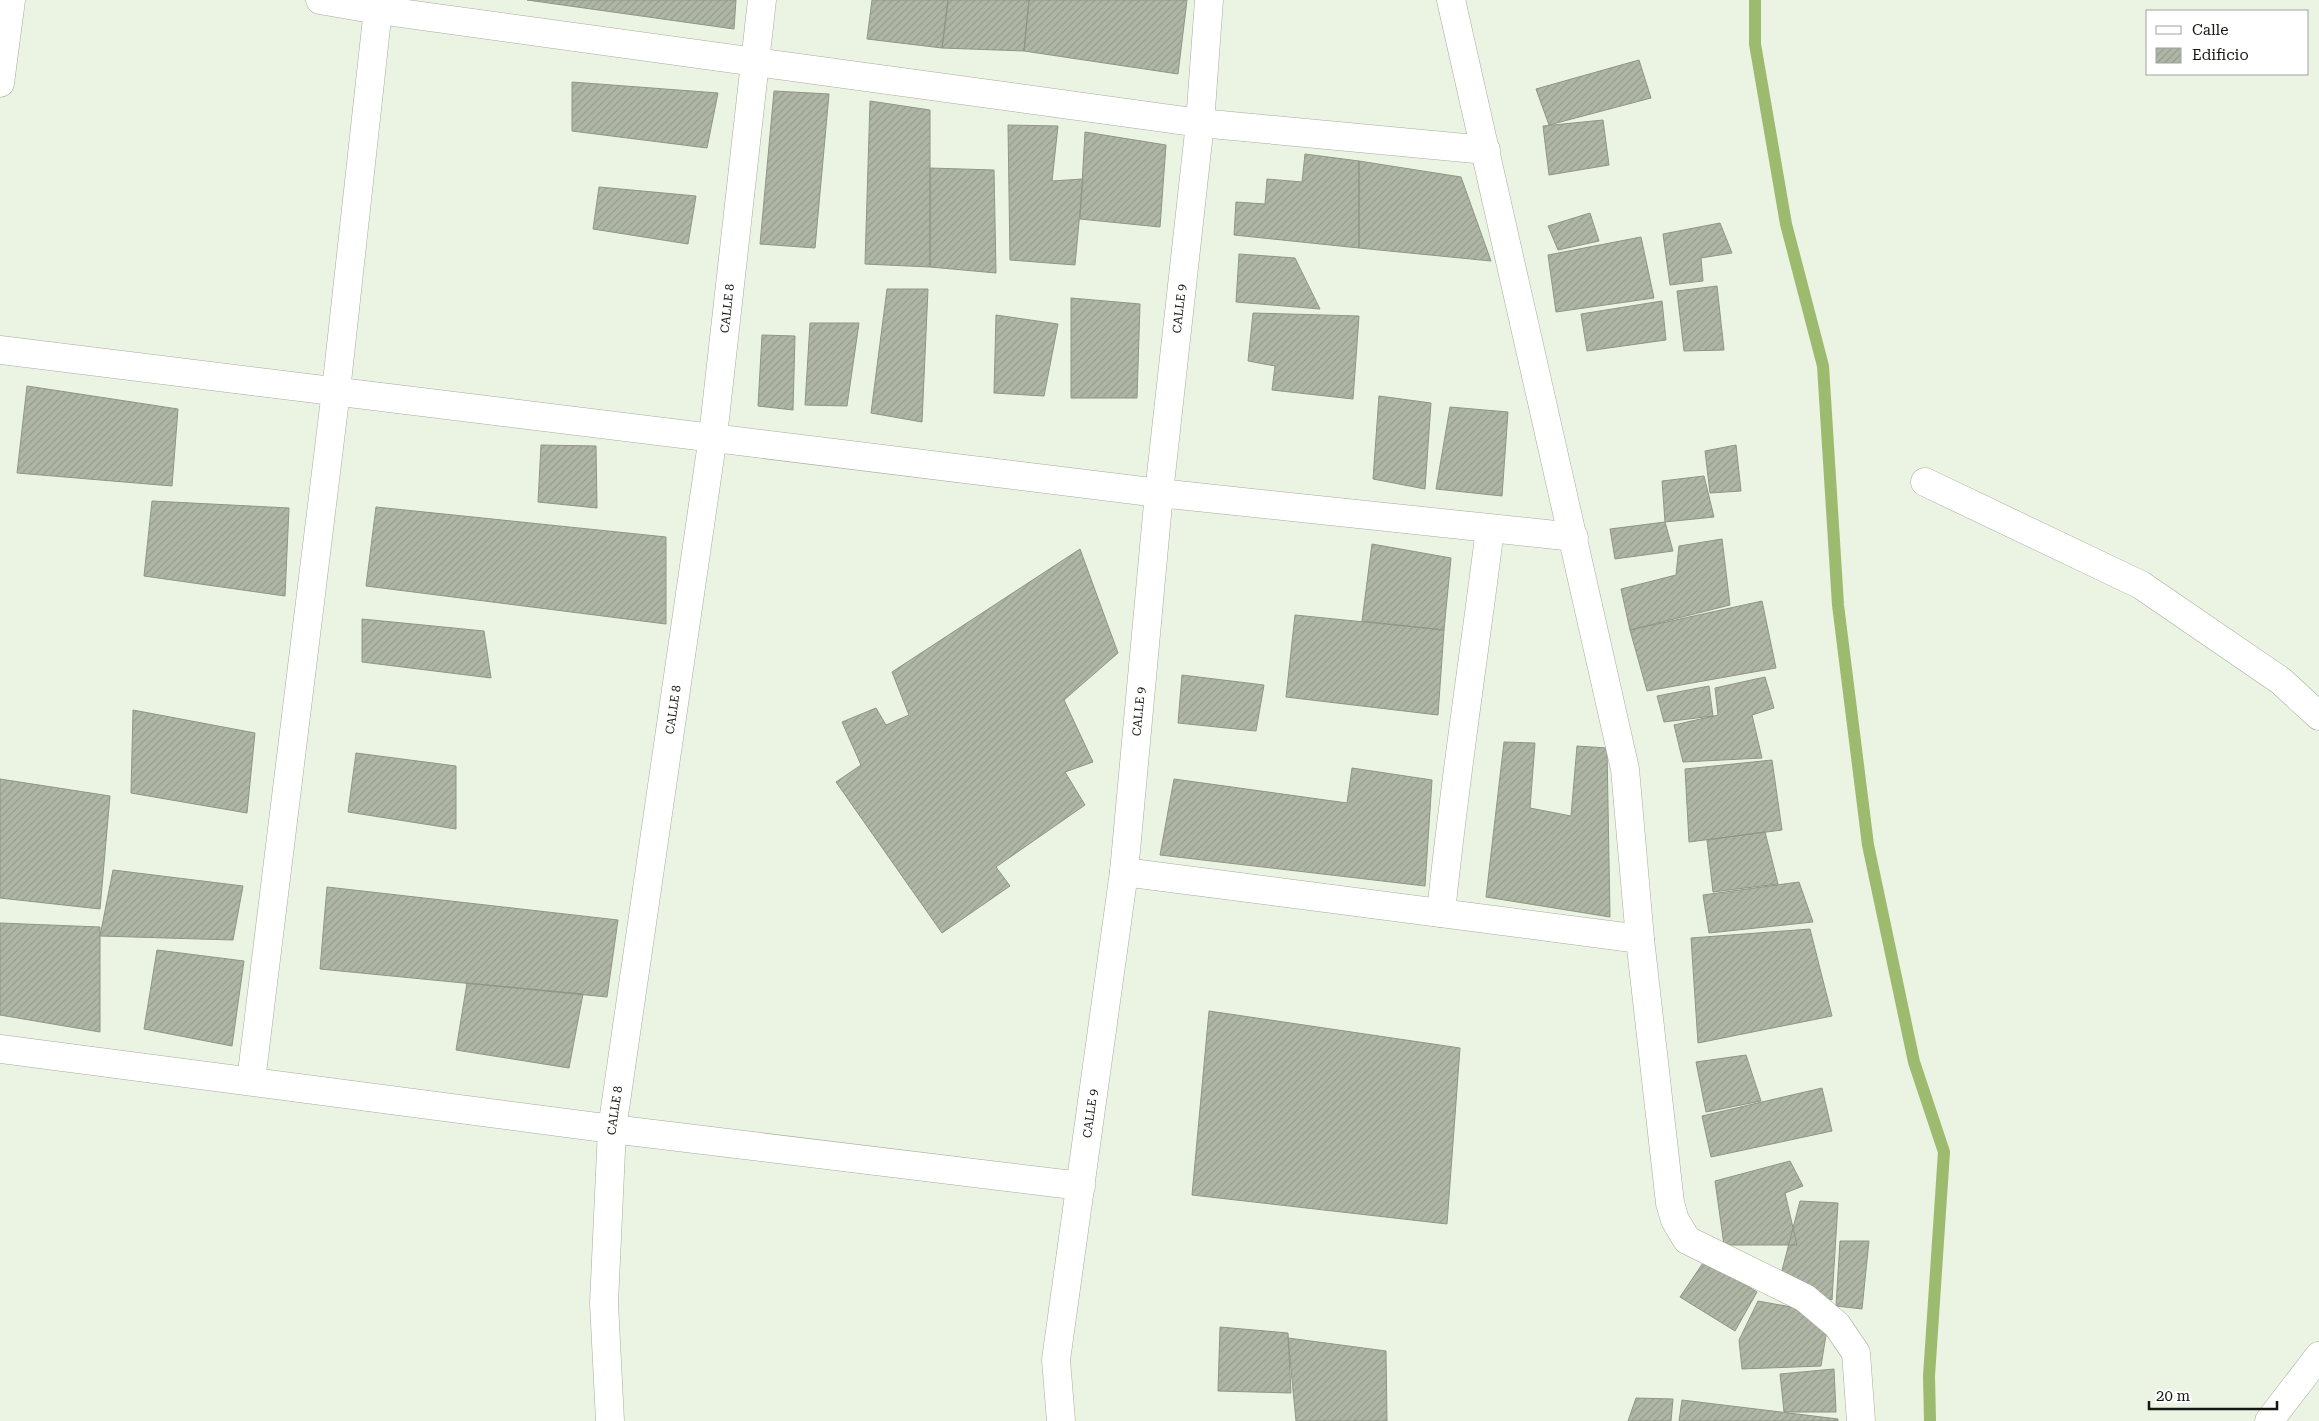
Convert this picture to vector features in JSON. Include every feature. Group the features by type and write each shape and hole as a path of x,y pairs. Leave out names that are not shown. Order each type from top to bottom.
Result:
{"street":[{"path":"0,83 11,0"},
{"path":"320,0 378,5 754,62 1200,123 1486,150"},
{"name":"CALLE 8","path":"610,1421 604,1303 612,1129 713,436 762,0"},
{"name":"CALLE 9","path":"1061,1421 1056,1360 1124,872 1158,493 1200,123 1209,0"},
{"path":"1451,0 1626,770 1640,939 1670,1203 1675,1220 1687,1240 1805,1298 1837,1325 1856,1352 1861,1421"},
{"path":"251,1081 336,391 378,5"},
{"path":"0,350 713,436 1158,493 1574,537"},
{"path":"1925,482 2141,585 2281,682 2319,716"},
{"path":"1441,913 1452,800 1468,706 1490,529"},
{"path":"1124,872 1640,939"},
{"path":"0,1049 612,1129 1081,1186"},
{"path":"2269,1421 2319,1356"}],"building":[{"path":"527,0 736,0 734,29"},
{"path":"872,0 948,0 942,48 867,39"},
{"path":"948,0 1029,0 1024,51 942,48"},
{"path":"1029,0 1187,0 1178,74 1024,51"},
{"path":"1639,60 1651,98 1549,125 1536,89"},
{"path":"572,82 718,93 707,148 572,131"},
{"path":"774,91 829,94 815,248 760,244"},
{"path":"870,101 930,110 930,267 865,264"},
{"path":"1603,120 1609,165 1549,175 1543,126"},
{"path":"1008,125 1058,126 1052,181 1083,179 1075,265 1010,260"},
{"path":"1085,132 1166,145 1160,227 1080,219"},
{"path":"1305,154 1359,161 1359,248 1234,235 1236,202 1265,204 1267,179 1302,182"},
{"path":"1359,161 1461,177 1491,261 1359,248"},
{"path":"930,168 994,170 996,273 930,267"},
{"path":"599,187 696,196 688,244 593,229"},
{"path":"1590,213 1599,241 1558,250 1548,226"},
{"path":"1720,223 1732,253 1701,258 1703,281 1670,285 1663,234"},
{"path":"1641,237 1654,298 1556,312 1548,255"},
{"path":"1239,254 1295,258 1320,309 1236,302"},
{"path":"1717,286 1724,350 1684,351 1677,291"},
{"path":"887,289 928,289 922,422 871,413"},
{"path":"1071,298 1140,304 1137,398 1071,398"},
{"path":"1662,301 1666,340 1587,351 1581,314"},
{"path":"1253,313 1359,316 1353,399 1272,390 1275,366 1248,361"},
{"path":"996,315 1058,324 1044,396 994,393"},
{"path":"810,323 859,323 847,406 805,405"},
{"path":"762,335 795,336 793,410 758,406"},
{"path":"27,386 178,409 172,486 17,473"},
{"path":"1379,396 1431,403 1425,489 1373,479"},
{"path":"1450,407 1508,412 1502,496 1436,489"},
{"path":"541,445 596,446 597,508 538,502"},
{"path":"1736,445 1741,491 1710,493 1705,451"},
{"path":"1704,476 1714,517 1665,522 1662,481"},
{"path":"152,501 289,508 285,596 144,576"},
{"path":"376,507 666,537 666,624 366,586"},
{"path":"1665,522 1673,551 1615,559 1610,529"},
{"path":"1722,539 1730,605 1630,630 1621,589 1676,575 1679,546"},
{"path":"1372,544 1451,558 1444,630 1362,621"},
{"path":"1080,549 1118,653 1064,700 1093,762 1065,772 1085,805 996,867 1010,886 942,933 836,782 861,765 842,722 876,708 886,725 909,715 892,672"},
{"path":"1762,601 1776,668 1647,691 1630,630"},
{"path":"1295,615 1444,630 1438,715 1286,697"},
{"path":"362,619 484,631 491,678 362,662"},
{"path":"1182,675 1264,685 1256,731 1178,723"},
{"path":"1765,677 1774,708 1752,715 1762,758 1683,762 1674,725 1718,715 1715,688"},
{"path":"1709,686 1713,716 1664,722 1657,696"},
{"path":"133,710 255,733 247,813 131,793"},
{"path":"1504,742 1535,743 1530,808 1571,816 1577,746 1607,748 1610,917 1486,897"},
{"path":"356,753 456,766 456,829 348,812"},
{"path":"1772,760 1782,830 1689,842 1685,769"},
{"path":"1352,768 1432,780 1425,886 1160,855 1174,779 1347,803"},
{"path":"0,779 110,796 100,909 0,898"},
{"path":"1765,832 1778,884 1713,892 1707,840"},
{"path":"113,870 243,886 233,940 100,936"},
{"path":"1799,882 1813,922 1709,933 1703,895"},
{"path":"327,887 618,920 607,997 320,969"},
{"path":"0,923 100,927 100,1032 0,1015"},
{"path":"1810,929 1832,1016 1698,1043 1691,938"},
{"path":"157,950 244,961 232,1046 144,1029"},
{"path":"467,983 583,994 569,1068 456,1050"},
{"path":"1209,1011 1460,1048 1447,1224 1192,1195"},
{"path":"1746,1055 1761,1101 1706,1112 1696,1062"},
{"path":"1822,1088 1832,1131 1711,1157 1702,1116"},
{"path":"1790,1161 1803,1186 1785,1193 1797,1245 1724,1245 1715,1181"},
{"path":"1800,1201 1838,1203 1832,1300 1779,1282"},
{"path":"1840,1241 1869,1241 1862,1309 1836,1306"},
{"path":"1703,1259 1757,1292 1735,1331 1680,1297 1703,1263"},
{"path":"1758,1301 1819,1312 1827,1329 1821,1366 1742,1369 1739,1340"},
{"path":"1220,1327 1288,1333 1291,1393 1218,1391"},
{"path":"1288,1338 1386,1351 1387,1421 1296,1421"},
{"path":"1834,1369 1836,1412 1784,1412 1780,1374"},
{"path":"1636,1398 1673,1399 1671,1421 1628,1421"},
{"path":"1682,1400 1838,1419 1838,1421 1679,1421"}],"waterway":[{"path":"1755,0 1755,44 1786,224 1823,366 1838,605 1868,845 1914,1062 1944,1152 1929,1376 1930,1421"}]}
